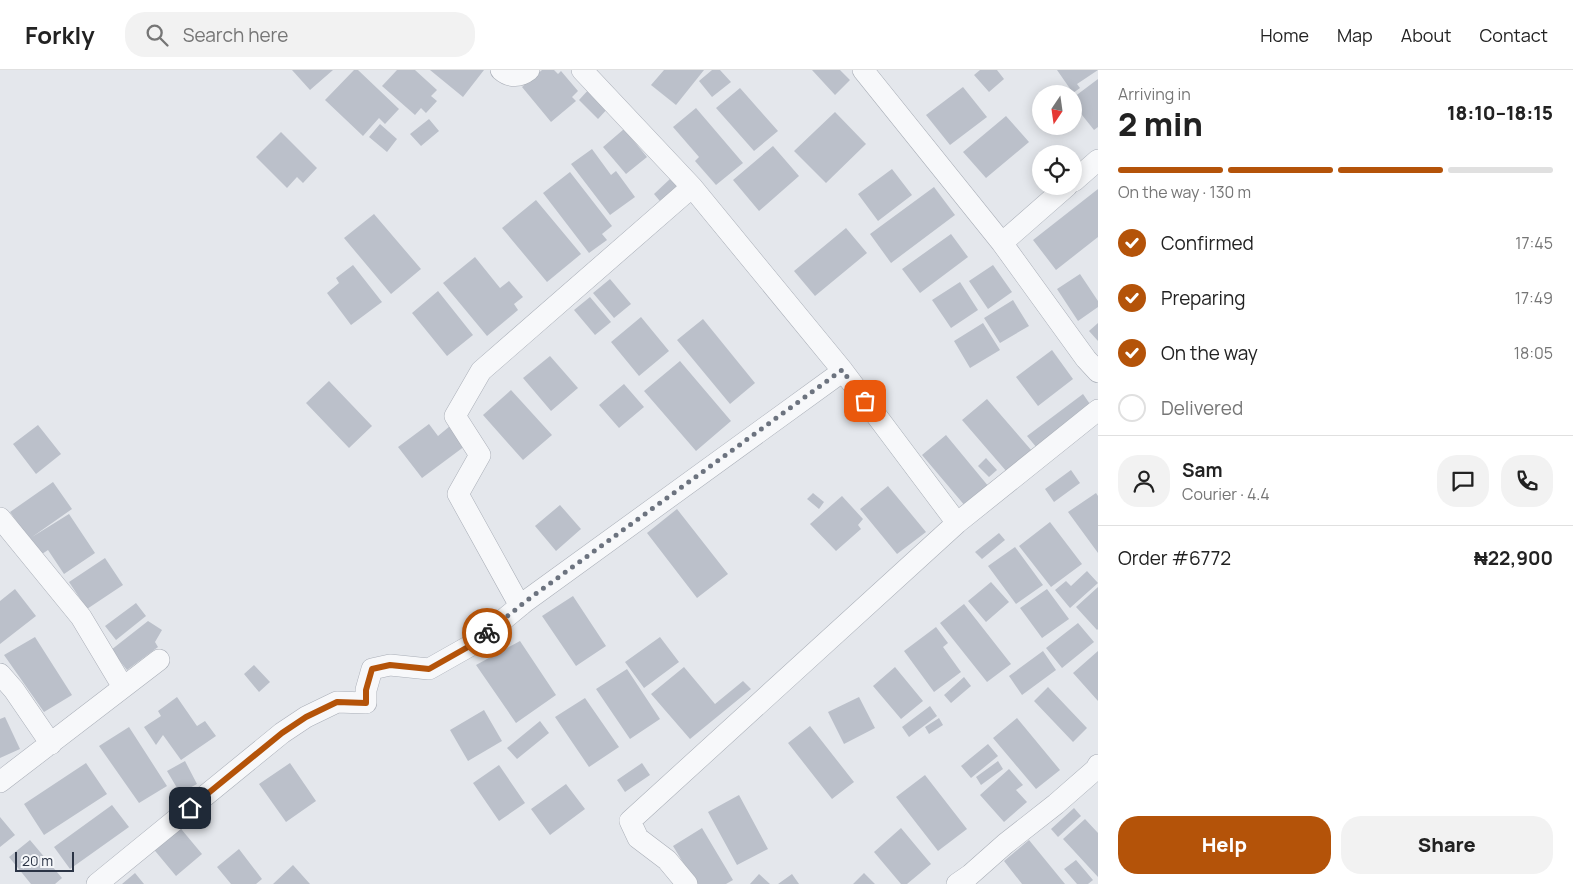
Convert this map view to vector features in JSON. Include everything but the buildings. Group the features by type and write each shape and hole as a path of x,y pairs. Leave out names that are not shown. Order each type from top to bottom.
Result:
{"street":[{"path":"501,70 506,74 516,76 529,70"},
{"path":"582,70 692,187 842,370 957,523"},
{"path":"873,74 1002,243 1086,359 1098,372"},
{"path":"1082,173 1098,160"},
{"path":"520,606 458,494 480,456 455,416 481,370 692,187"},
{"path":"1002,243 1057,195"},
{"path":"97,884 282,733 306,717 337,702 366,703 366,690 372,669 390,665 429,669 475,643 520,606 842,370"},
{"path":"687,884 667,860 638,838 630,821 957,523 1098,410"},
{"path":"0,518 81,618 123,687"},
{"path":"0,782 158,660"},
{"path":"0,674 14,690 51,744"},
{"path":"957,884 1056,804 1096,769 1098,765"}],"way so far":[{"path":"487,633 526,601 842,370 865,401"}],"route":[{"path":"190,808 282,733 306,717 337,702 366,703 366,690 372,669 390,665 429,669 475,643 487,633"}]}
